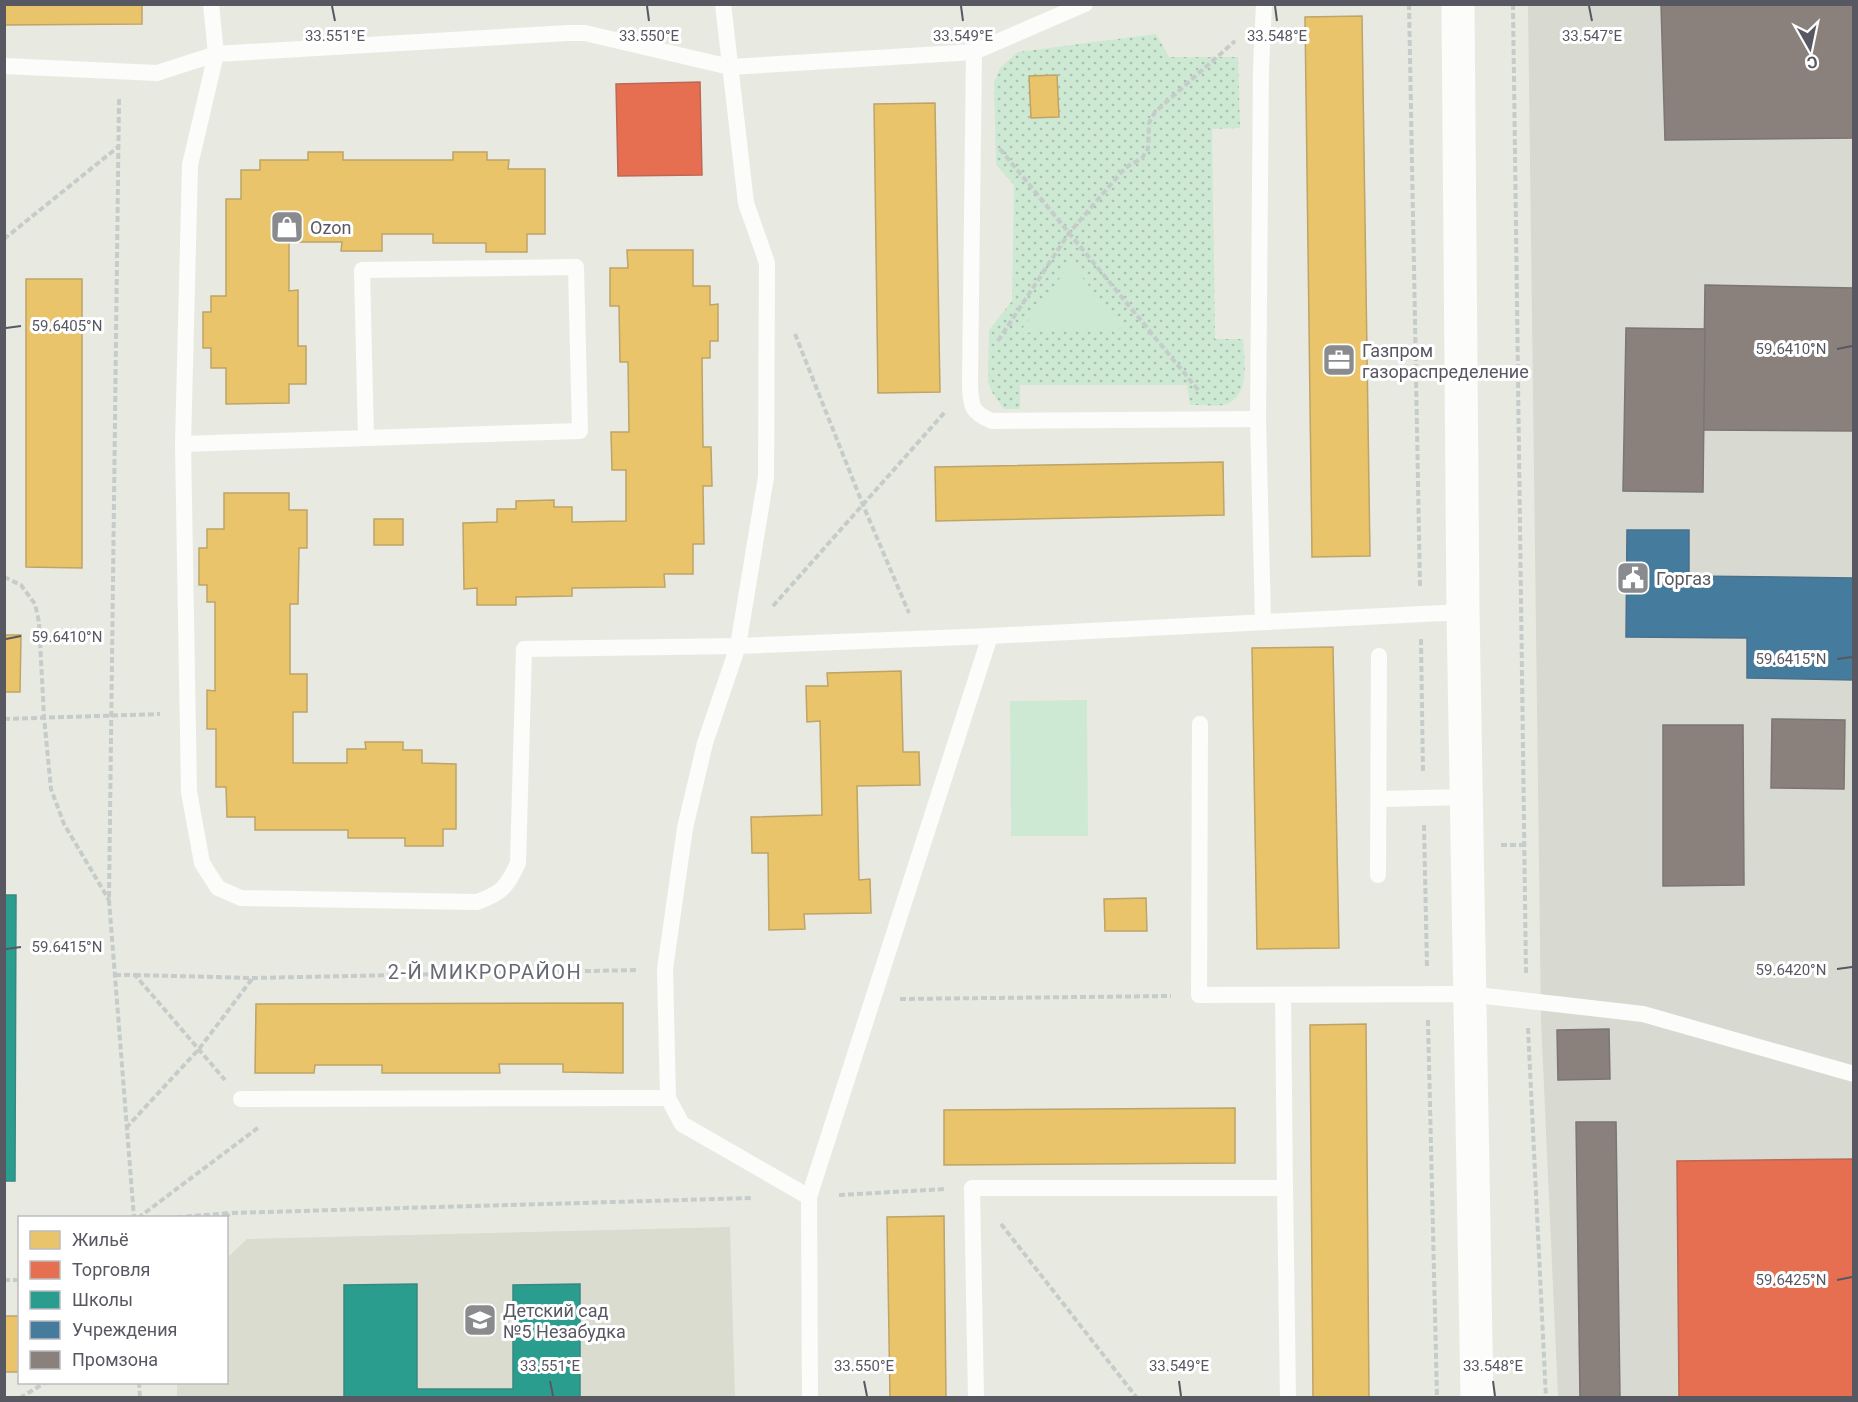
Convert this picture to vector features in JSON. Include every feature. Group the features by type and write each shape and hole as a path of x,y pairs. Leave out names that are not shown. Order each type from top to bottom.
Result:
{"street":[{"path":"1458,4 1468,994 1477,1398"}],"lane":[{"path":"211,4 216,54 190,165 183,444 189,792 202,863 218,888 241,898 477,902 495,895 508,884 518,863 524,649 738,646 920,639 1463,612"},
{"path":"723,4 746,203 767,262 766,477 738,646 705,743 690,807 665,969 668,1098 682,1124 809,1197"},
{"path":"4,66 157,73 216,54 585,33 730,67 974,52 1085,4"},
{"path":"1263,621 1258,419 1261,68 1264,4"},
{"path":"974,52 970,384 971,405 978,415 992,421 1258,419"},
{"path":"183,444 580,431 576,267 362,270 366,438"},
{"path":"810,1398 809,1197 990,636"},
{"path":"1378,875 1379,656"},
{"path":"1200,724 1199,995 1468,994 1643,1014 1854,1074"},
{"path":"1379,799 1466,797"},
{"path":"1283,995 1288,1398"},
{"path":"241,1099 668,1098"},
{"path":"976,1398 972,1188 1285,1188"}],"path":[{"path":"1409,4 1427,994 1437,1398"},
{"path":"1513,4 1526,1000 1546,1398"},
{"path":"119,71 109,900 126,1128 136,1216"},
{"path":"972,115 1223,419"},
{"path":"4,239 118,146"},
{"path":"793,329 863,505 920,639"},
{"path":"4,577 21,585 34,604 39,622 44,717 51,789 64,824 109,900"},
{"path":"4,719 188,714"},
{"path":"115,975 253,978 665,969"},
{"path":"135,975 241,1099"},
{"path":"126,1128 199,1049 253,978"},
{"path":"873,1000 1199,995"},
{"path":"139,1216 298,1098"},
{"path":"193,1216 230,1213 809,1197 972,1188 1137,1398"},
{"path":"227,1216 230,1213"},
{"path":"20,1398 44,1384"}],"shaded area":[{"path":"1528,5 1853,5 1853,1397 1558,1397 1541,1020"},
{"name":"Детский сад №5 Незабудка","path":"730,1227 735,1397 177,1398 177,1384 228,1384 228,1257 247,1239"}],"green space":[{"path":"1156,34 1169,57 1238,57 1240,128 1212,129 1215,339 1243,339 1245,366 1240,392 1227,404 1190,405 1187,385 1020,385 1020,409 1004,409 993,394 988,382 989,330 1012,301 1014,185 996,165 994,83 1000,68 1018,52"},
{"path":"1071,263 1122,328 1019,333"},
{"path":"1087,700 1088,836 1011,836 1010,701"}],"building: Жильё":[{"path":"4,4 142,4 142,24 4,25"},
{"path":"1362,16 1370,556 1312,557 1305,17"},
{"path":"1057,75 1059,117 1031,118 1029,76"},
{"path":"935,103 940,392 878,393 874,104"},
{"path":"308,152 343,152 343,160 453,160 453,152 487,152 487,160 509,160 508,169 545,169 545,234 527,234 527,252 486,252 486,243 433,243 433,234 382,234 382,251 341,251 342,242 289,242 289,291 298,290 298,346 306,346 306,384 289,384 289,403 226,404 226,368 211,368 211,348 203,348 203,312 211,312 211,296 226,296 226,199 241,199 241,170 260,170 260,160 308,160"},
{"path":"627,250 693,250 693,286 710,286 710,305 718,304 718,341 710,341 710,358 702,358 703,447 711,447 712,486 703,486 704,544 693,544 693,574 664,574 665,587 572,588 572,596 516,597 516,605 477,605 477,588 464,589 463,523 497,522 497,509 516,509 516,501 554,500 554,507 572,507 572,522 626,521 626,470 612,470 611,432 629,432 628,362 620,362 619,306 610,306 610,268 628,268"},
{"path":"26,279 82,279 82,568 26,567"},
{"path":"1223,462 1224,515 936,521 935,467"},
{"path":"224,493 289,493 289,510 307,510 307,548 299,548 298,604 290,604 290,674 307,674 307,712 293,712 293,763 347,763 347,749 366,749 365,742 403,742 403,750 422,750 422,763 456,764 456,829 443,829 443,846 405,846 405,838 348,838 348,830 255,830 255,817 227,817 226,787 216,787 216,729 207,729 207,690 215,691 215,602 207,602 207,585 199,585 199,548 207,548 207,529 224,529"},
{"path":"374,519 403,519 403,545 374,545"},
{"path":"4,635 21,635 20,692 4,692"},
{"path":"1333,647 1339,948 1257,949 1252,648"},
{"path":"901,671 903,752 919,752 920,785 857,786 859,880 870,879 871,913 804,914 805,929 769,930 768,853 752,853 751,817 822,815 820,721 807,722 806,686 828,686 827,673"},
{"path":"1146,898 1147,931 1105,931 1104,899"},
{"path":"623,1003 623,1073 563,1072 563,1064 499,1064 500,1073 382,1073 382,1065 315,1065 314,1073 255,1073 256,1004"},
{"path":"1366,1024 1369,1398 1313,1398 1310,1025"},
{"path":"1235,1108 1235,1163 944,1165 944,1110"},
{"path":"944,1216 946,1398 890,1398 887,1217"},
{"path":"4,1316 18,1316 18,1372 4,1372"}],"building: Торговля":[{"path":"700,82 702,175 618,176 616,84"},
{"path":"1854,1159 1854,1398 1679,1398 1677,1161"}],"building: Школы":[{"path":"4,895 16,895 15,1181 4,1181"},
{"path":"417,1284 417,1389 513,1389 513,1285 580,1284 580,1398 344,1398 344,1285"}],"building: Учреждения":[{"path":"1627,530 1689,530 1689,576 1854,578 1854,680 1747,678 1747,638 1626,637"}],"building: Промзона":[{"path":"1661,4 1854,4 1854,138 1665,140"},
{"path":"1705,285 1854,288 1854,431 1703,430"},
{"path":"1626,328 1705,329 1703,492 1623,491"},
{"path":"1772,719 1845,720 1844,789 1771,788"},
{"path":"1663,725 1743,725 1744,885 1663,886"},
{"path":"1609,1029 1610,1079 1558,1080 1557,1030"},
{"path":"1576,1122 1616,1122 1620,1398 1580,1398"}],"place":[{"name":"Ozon","path":"287,227"},
{"name":"Газпром газораспределение","path":"1339,360"},
{"name":"Горгаз","path":"1633,578"},
{"name":"Детский сад №5 Незабудка","path":"480,1320"}],"district":[{"name":"2-Й МИКРОРАЙОН","path":"485,972"}]}
